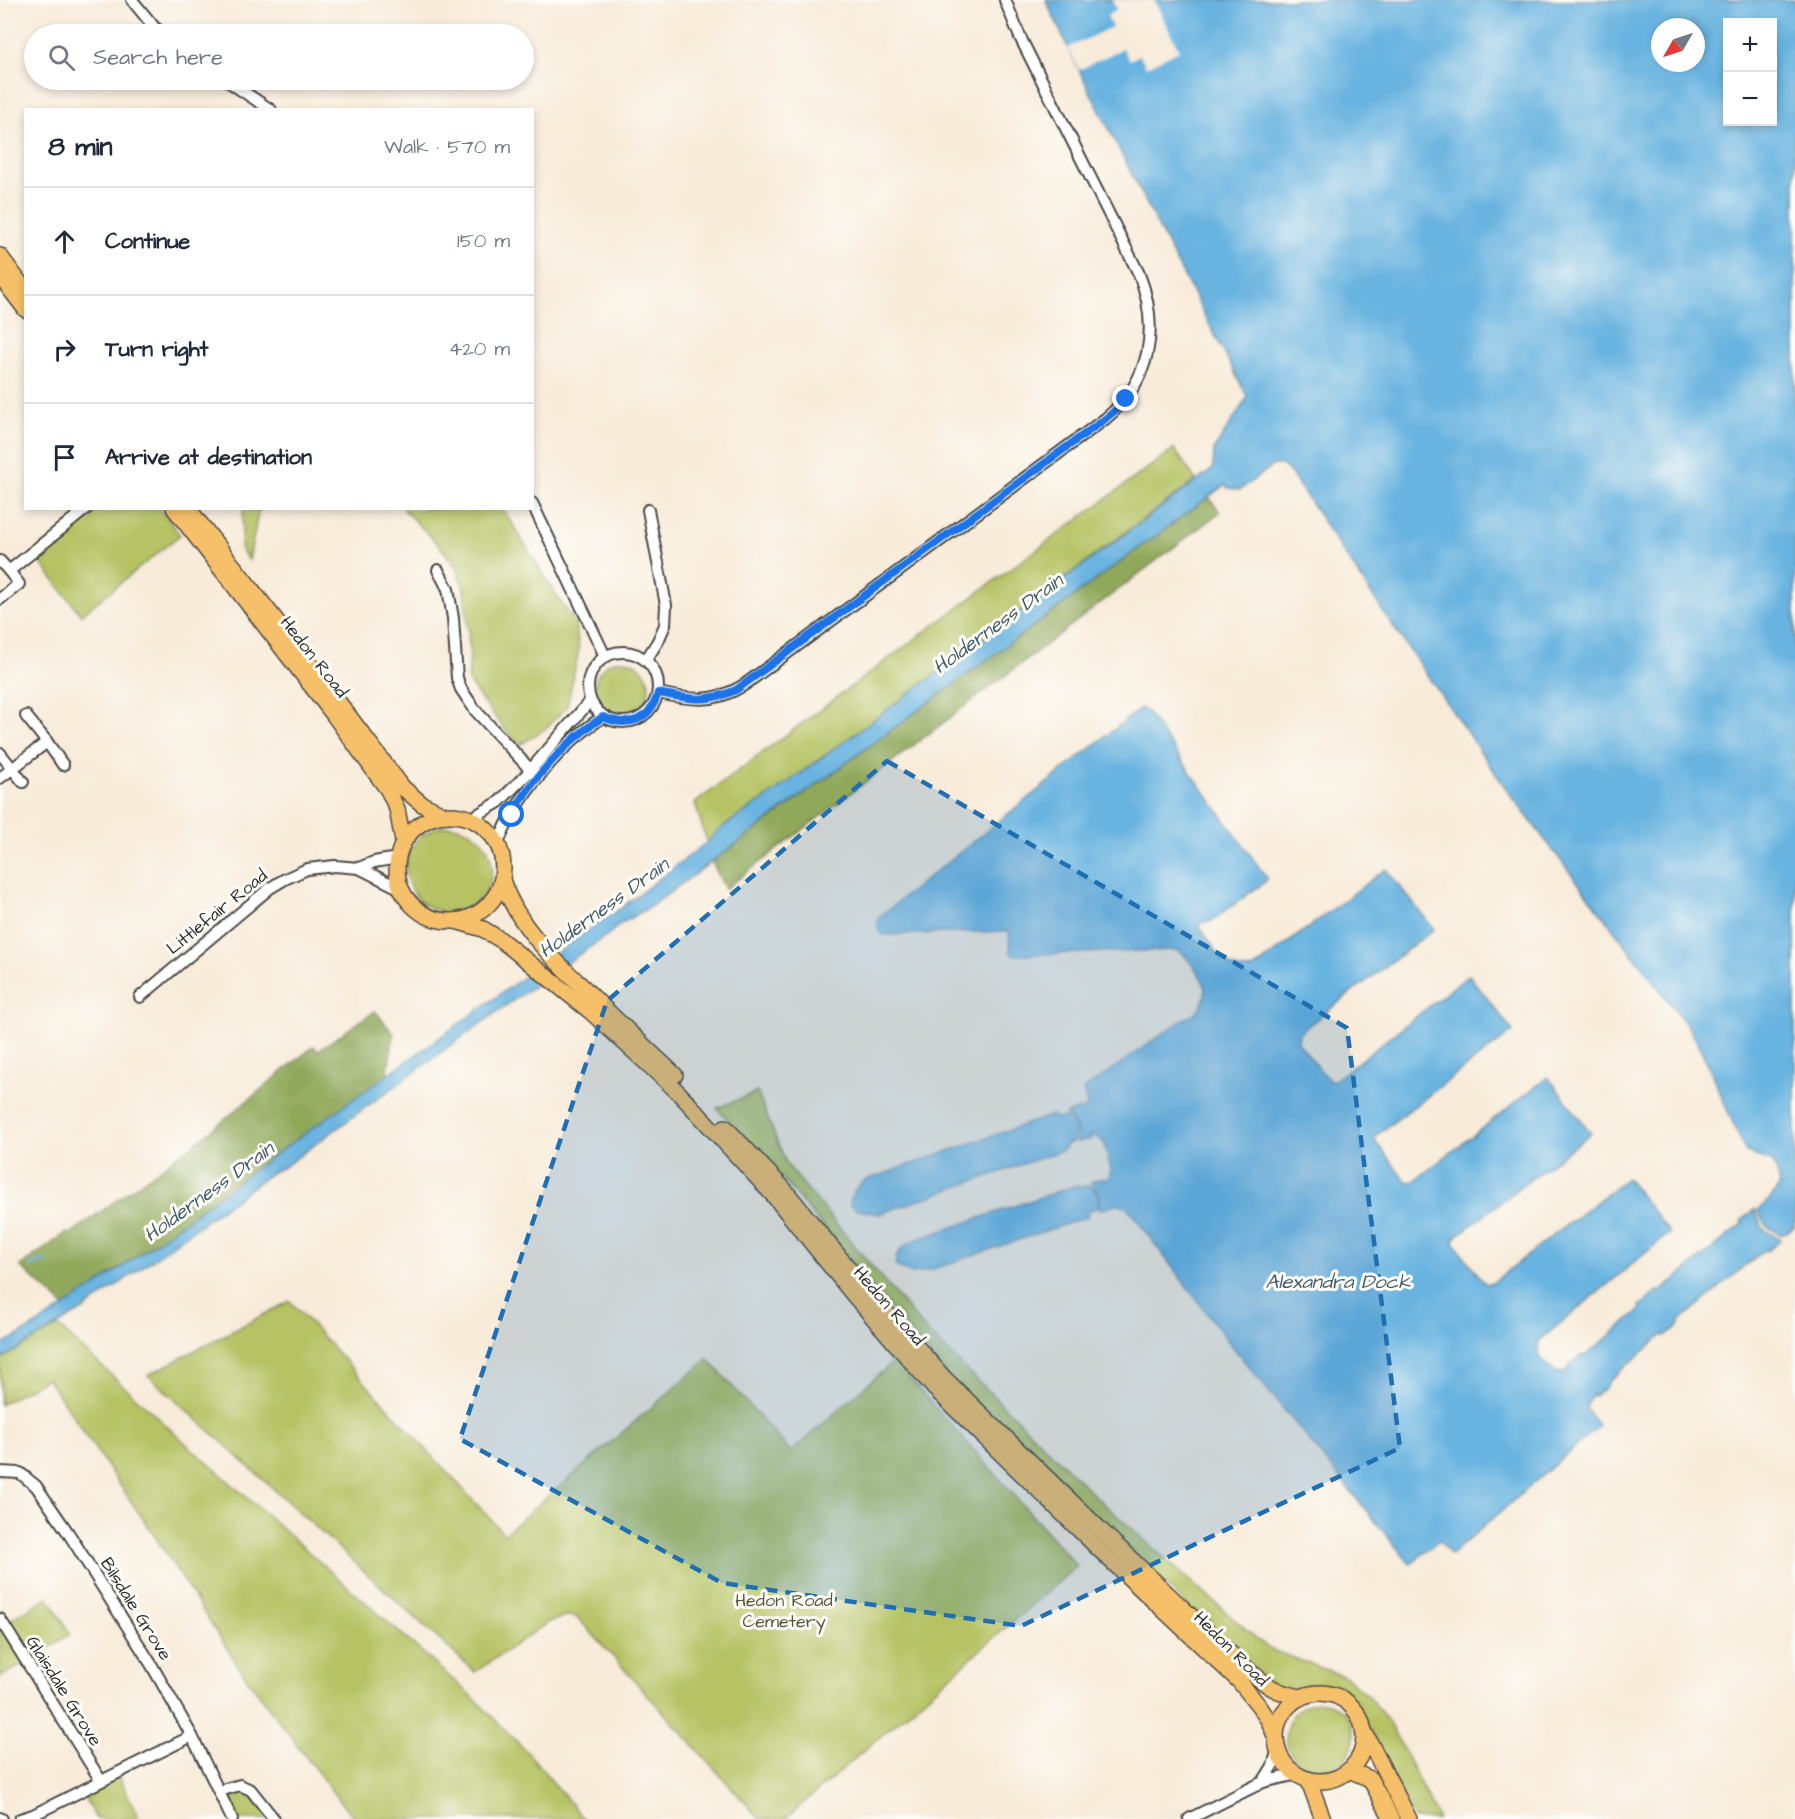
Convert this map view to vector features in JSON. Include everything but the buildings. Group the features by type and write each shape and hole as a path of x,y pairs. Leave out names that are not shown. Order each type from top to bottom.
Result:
{"highway":[{"path":"0,256 24,288"},
{"path":"0,276 24,307"},
{"name":"Hedon Road","path":"176,510 333,714 388,790 397,809 403,841"},
{"name":"Hedon Road","path":"190,510 403,788 422,804 445,815"},
{"path":"445,815 470,819 490,834 497,845 502,862 502,880 496,895 486,908 472,917 456,921 441,921 423,914 407,900 401,889 397,868 403,841 416,827 430,819 445,815"},
{"name":"Hedon Road","path":"502,880 513,908 544,949 687,1086 783,1188 863,1286 945,1379 1114,1544 1249,1671 1269,1688 1283,1694 1300,1697"},
{"name":"Hedon Road","path":"456,921 494,934 591,1012 686,1100 774,1196 852,1293 935,1389 1239,1682 1269,1721 1277,1744"},
{"path":"1364,1731 1361,1752 1349,1770 1330,1779 1319,1780 1303,1777 1289,1768 1282,1760 1277,1744 1277,1726 1282,1714 1290,1704 1300,1697 1314,1693 1328,1693 1341,1698 1352,1706 1360,1718 1364,1731 1409,1819"},
{"path":"1349,1770 1370,1779 1392,1819"},
{"path":"1303,1777 1321,1816"},
{"path":"1321,1816 1330,1779"}],"street":[{"path":"132,0 152,24"},
{"path":"658,693 701,700 725,695 744,685 1105,419 1126,399 1140,376 1146,363 1150,333 1150,317 1145,290 1020,37 1005,0"},
{"path":"241,90 268,108"},
{"path":"534,507 605,656"},
{"path":"9,571 85,510"},
{"path":"646,660 658,641 664,625 666,605 648,510"},
{"path":"0,561 19,584 0,599"},
{"path":"438,570 448,590 453,618 458,681 475,710 534,775"},
{"path":"615,652 637,654 646,660 654,669 658,681 658,693 651,709 637,720 626,723 614,722 603,717 590,701 587,684 598,662 615,652"},
{"path":"497,845 505,826 534,775 590,701"},
{"path":"26,716 63,765"},
{"path":"470,819 499,802 534,775 588,726 603,717"},
{"path":"0,778 47,742"},
{"path":"0,753 23,782"},
{"name":"Littlefair Road","path":"359,868 374,862 398,858"},
{"name":"Littlefair Road","path":"140,997 261,896 285,879 307,869 335,866 359,868 401,889"},
{"name":"Bilsdale Grove","path":"0,1472 20,1473 36,1486 114,1603 151,1664 192,1736 232,1819"},
{"name":"Glaisdale Grove","path":"0,1619 101,1781"},
{"path":"20,1819 33,1815 192,1736"},
{"path":"1263,1782 1273,1766 1277,1744"},
{"path":"1189,1819 1263,1782 1286,1776 1303,1777"},
{"path":"219,1791 240,1785 251,1790 274,1819"}],"highlighted area":[{"path":"887,761 1347,1028 1400,1448 1021,1626 722,1583 460,1439 607,1001"}],"green space":[{"path":"1174,449 1196,480 864,727 721,828 707,842 695,803"},
{"path":"1209,497 1220,512 725,889 712,862"},
{"path":"98,510 161,510 180,535 81,615 37,558"},
{"path":"243,510 259,510 249,560 241,550"},
{"path":"404,510 504,510 561,603 575,621 579,649 567,707 545,729 521,744 510,736 468,681 470,653 464,589 456,566"},
{"path":"617,660 627,660 637,664 645,672 649,687 645,702 637,710 627,714 617,714 607,710 599,702 595,692 595,682 599,672 607,664"},
{"path":"449,826 473,833 485,845 492,869 485,893 473,905 449,912 425,905 413,893 406,869 413,845 425,833"},
{"path":"375,1011 394,1034 387,1076 79,1298 65,1307 20,1266 66,1233 70,1234 203,1137 314,1046 317,1051"},
{"path":"757,1092 787,1165 922,1326 1094,1495 1269,1649 1346,1677 1370,1697 1387,1720 1401,1745 1438,1819 1414,1819 1357,1704 1337,1691 1317,1685 1299,1690 1273,1687 948,1377 786,1183 717,1108"},
{"name":"Hedon Road Cemetery","path":"290,1301 504,1534 708,1359 791,1452 894,1361 1077,1566 785,1819 760,1819 577,1617 568,1616 549,1622 475,1672 148,1375"},
{"path":"58,1326 191,1448 477,1701 529,1754 584,1819 357,1819 344,1807 245,1676 156,1538 47,1378 0,1405 0,1360"},
{"path":"48,1597 70,1634 0,1678 0,1631 5,1628 3,1624"},
{"path":"1320,1702 1333,1705 1344,1712 1351,1723 1354,1736 1351,1749 1344,1760 1333,1767 1320,1770 1307,1767 1296,1760 1289,1749 1286,1736 1289,1723 1296,1712 1307,1705"},
{"path":"117,1773 138,1816 133,1819 96,1819 81,1791"},
{"path":"240,1785 274,1819 232,1819 219,1791"}],"water":[{"path":"1046,0 1795,0 1795,1226 1782,1235 1766,1226 1758,1210 1775,1193 1779,1183 1776,1170 1772,1161 1746,1153 1699,1045 1689,1028 1510,794 1388,619 1290,472 1282,465 1274,465 1240,490 1228,488 1225,485 650,907 620,924 86,1308 0,1360 0,1346 102,1281 604,918 613,914 707,842 721,828 864,727 1213,469 1214,449 1247,396 1167,244"},
{"name":"Alexandra Dock","path":"1141,708 1147,712 1267,878 1265,882 1210,922 1203,922 1200,925 1216,952 1228,964 1244,970 1253,969 1386,869 1434,929 1299,1033 1298,1042 1330,1081 1335,1080 1469,975 1513,1031 1375,1138 1405,1180 1414,1181 1548,1077 1591,1133 1454,1239 1455,1244 1484,1282 1492,1283 1627,1178 1670,1233 1539,1341 1540,1356 1551,1369 1560,1373 1570,1368 1569,1366 1580,1356 1587,1355 1641,1309 1640,1306 1743,1223 1741,1221 1755,1209 1763,1229 1781,1240 1767,1251 1765,1249 1680,1321 1680,1325 1665,1336 1663,1335 1609,1381 1606,1387 1595,1396 1593,1394 1587,1403 1587,1411 1599,1426 1451,1555 1439,1541 1410,1564 1231,1345 1130,1211 1123,1205 1116,1204 1099,1210 1100,1195 1091,1182 1109,1178 1111,1170 1104,1143 1095,1136 1077,1142 1076,1126 1066,1114 1086,1108 1083,1090 1198,1009 1205,996 1204,986 1201,977 1187,957 1178,950 1014,955 1010,951 1009,931 883,935 878,931 880,916"},
{"path":"1052,1115 1058,1119 1065,1117 1075,1127 1074,1142 1066,1144 1064,1150 879,1214 858,1210 850,1205 855,1190 866,1180"},
{"path":"1076,1185 1080,1187 1090,1185 1099,1195 1097,1208 1089,1211 1087,1217 927,1271 911,1273 896,1266 898,1253 915,1240"}],"pier":[{"path":"1112,0 1154,0 1179,50 1146,67 1140,55 1129,60 1123,48 1079,70 1068,48 1112,27 1107,16 1117,10"}],"waterway":[{"path":"31,1266 46,1260"}],"route":[{"path":"512,815 522,797 538,778 588,726 603,717 614,722 626,723 637,720 651,709 658,693 701,700 736,690 1105,419 1126,399"}],"water label":[{"name":"Holderness Drain","path":"998,624"},
{"name":"Holderness Drain","path":"604,908"},
{"name":"Holderness Drain","path":"209,1192"}]}
